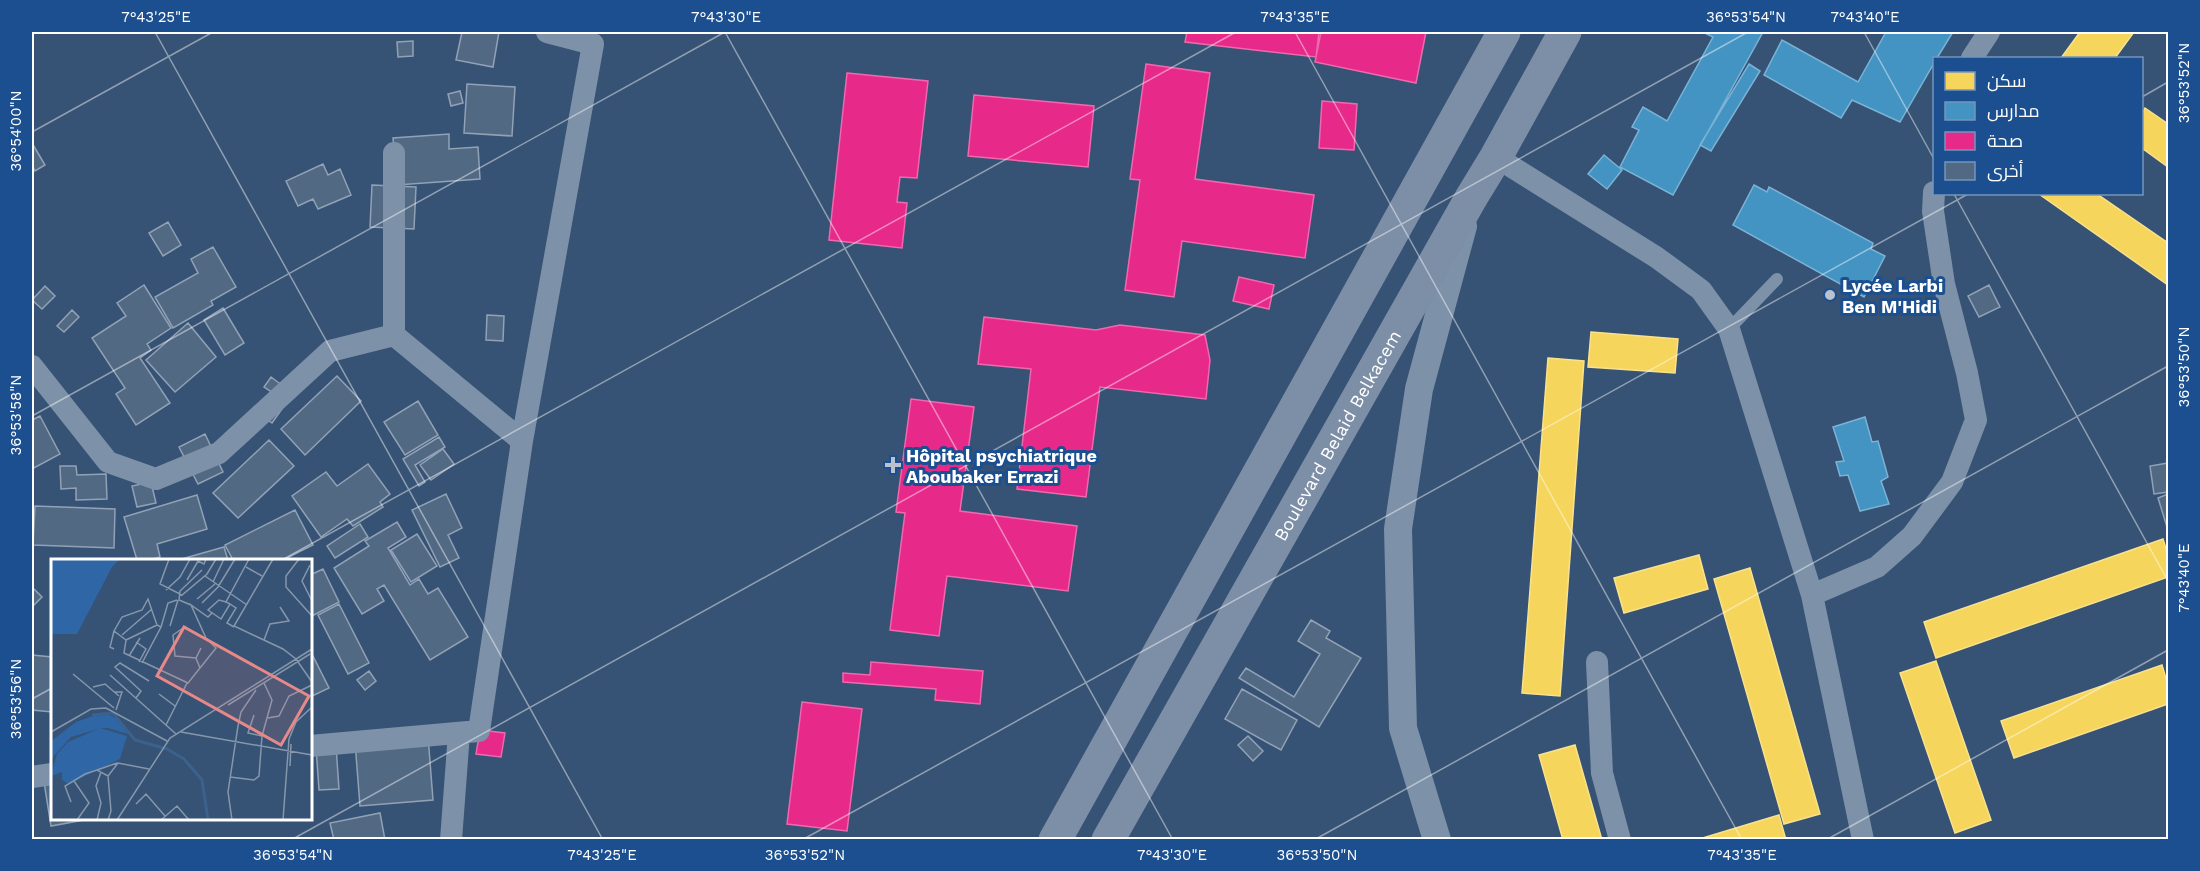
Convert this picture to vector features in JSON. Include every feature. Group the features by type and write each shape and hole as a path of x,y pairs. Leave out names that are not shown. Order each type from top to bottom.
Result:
{"main road":[{"path":"1055,840 1504,32"},
{"name":"Boulevard Belaid Belkacem","path":"1108,840 1565,32"}],"street":[{"path":"312,746 479,731 522,441 593,44 547,32"},
{"path":"1973,57 1989,32"},
{"path":"394,153 394,335"},
{"path":"1496,157 1656,257 1701,290 1729,329 1812,595 1863,840"},
{"path":"1812,595 1877,567 1912,536 1952,482 1976,420 1967,373 1944,284 1934,211 1935,195"},
{"path":"1437,840 1403,728 1398,529 1419,389 1471,198"},
{"path":"394,335 522,441"},
{"path":"32,366 108,462 156,479 219,453 330,351 394,335"},
{"path":"1597,662 1602,773 1620,840"},
{"path":"451,840 459,733"},
{"path":"32,777 51,774"}],"lane":[{"path":"1729,329 1777,279"}],"building: سكن":[{"path":"2080,32 2134,32 2116,57 2062,57"},
{"path":"2145,108 2168,124 2168,167 2143,149 2143,111"},
{"path":"2040,195 2098,195 2168,243 2168,285"},
{"path":"1591,332 1678,339 1675,373 1588,367"},
{"path":"1548,358 1584,361 1560,696 1522,693"},
{"path":"2163,539 2168,555 2168,577 1936,658 1924,622"},
{"path":"1699,555 1708,589 1624,613 1614,578"},
{"path":"1750,568 1820,814 1784,824 1714,579"},
{"path":"1936,661 1991,820 1955,833 1900,673"},
{"path":"2162,665 2168,685 2168,704 2014,758 2001,721"},
{"path":"1575,745 1602,840 1563,840 1539,755"},
{"path":"1779,815 1786,840 1696,840"}],"building: مدارس":[{"path":"1703,32 1763,32 1673,195 1620,167 1639,130 1632,127 1643,107 1667,121 1713,37"},
{"path":"1886,32 1953,32 1938,57 1933,57 1933,65 1900,122 1852,100 1841,118 1764,75 1782,40 1858,82"},
{"path":"1749,64 1760,71 1711,151 1700,145"},
{"path":"1604,155 1622,170 1607,189 1588,174"},
{"path":"1754,185 1767,192 1769,187 1873,243 1871,249 1885,256 1864,297 1733,225"},
{"path":"1865,417 1872,442 1878,441 1888,477 1881,481 1889,504 1860,511 1848,475 1840,476 1836,462 1844,461 1833,427"}],"building: صحة":[{"path":"1187,32 1319,32 1316,57 1185,42"},
{"path":"1321,32 1426,32 1416,83 1315,62"},
{"path":"1146,64 1210,73 1195,179 1314,195 1305,258 1182,241 1174,297 1125,290 1140,180 1130,179"},
{"path":"847,73 928,81 917,178 900,177 897,202 907,203 902,248 829,240"},
{"path":"974,95 1094,106 1088,167 968,156"},
{"path":"1322,101 1357,104 1354,150 1319,148"},
{"path":"1239,277 1274,285 1269,309 1233,301"},
{"path":"984,317 1096,330 1120,325 1205,335 1210,360 1206,399 1100,387 1086,497 1017,489 1031,369 978,364"},
{"path":"911,399 974,407 960,511 1077,526 1068,591 947,576 939,636 890,630 905,513 896,512"},
{"path":"871,662 983,671 980,704 935,700 936,689 843,682 843,673 870,675"},
{"path":"802,702 862,709 847,831 787,824"},
{"path":"480,730 505,733 501,757 476,754"}],"building: أخرى":[{"path":"462,32 499,32 493,67 456,60"},
{"path":"413,41 413,56 398,57 397,42"},
{"path":"467,84 515,87 512,136 464,133"},
{"path":"460,91 463,103 451,106 448,94"},
{"path":"449,134 449,149 478,147 480,179 397,185 393,138"},
{"path":"32,143 45,165 35,171 32,166"},
{"path":"323,164 328,175 340,169 351,195 318,209 313,199 298,206 286,181"},
{"path":"372,185 416,187 414,229 370,227"},
{"path":"168,222 181,245 163,256 149,233"},
{"path":"213,247 236,287 211,301 213,305 173,328 155,297 198,273 191,259"},
{"path":"144,285 171,328 147,344 151,350 140,358 170,403 136,425 116,394 125,388 92,338 126,316 117,303"},
{"path":"1989,285 2000,307 1979,317 1968,296"},
{"path":"45,286 55,296 42,309 32,300"},
{"path":"223,308 244,343 225,355 204,320"},
{"path":"72,310 79,317 64,332 57,326"},
{"path":"487,315 504,316 503,341 486,340"},
{"path":"188,323 216,357 175,392 146,360"},
{"path":"337,376 361,401 305,455 281,429"},
{"path":"271,377 287,389 282,409 272,423 258,413 273,393 264,387"},
{"path":"418,401 438,435 405,455 384,422"},
{"path":"40,416 60,454 32,469 32,420"},
{"path":"205,434 223,472 198,484 179,447"},
{"path":"439,437 445,447 415,465 425,482 419,486 403,459"},
{"path":"269,440 294,466 238,518 213,493"},
{"path":"443,449 454,464 431,480 420,465"},
{"path":"2168,463 2168,492 2154,494 2150,466"},
{"path":"368,464 390,494 380,502 383,507 353,526 347,519 321,537 292,496 326,472 337,486"},
{"path":"60,466 76,466 77,475 106,474 107,499 76,500 76,488 61,489"},
{"path":"151,482 156,503 137,507 132,486"},
{"path":"446,494 462,528 448,535 459,558 440,567 412,510"},
{"path":"2168,494 2168,527 2167,527 2158,498"},
{"path":"197,495 207,529 157,544 160,557 137,559 124,517"},
{"path":"35,506 115,509 114,548 33,545"},
{"path":"295,510 313,545 285,559 232,559 225,545"},
{"path":"397,522 406,537 388,548 410,585 419,579 428,594 438,588 468,637 430,660 384,585 377,589 384,601 362,614 334,568 369,546 365,541"},
{"path":"360,524 368,537 335,558 327,546"},
{"path":"417,534 437,566 411,582 391,550"},
{"path":"224,547 228,559 182,559"},
{"path":"323,569 339,602 312,616 312,574"},
{"path":"32,587 42,597 32,607"},
{"path":"339,604 369,663 348,674 318,615"},
{"path":"1311,620 1330,631 1326,638 1361,658 1319,727 1239,678 1246,668 1294,697 1320,654 1298,641"},
{"path":"312,654 329,688 312,696"},
{"path":"32,655 51,657 51,712 32,710"},
{"path":"369,671 376,681 365,690 357,680"},
{"path":"1242,689 1297,720 1281,750 1225,719"},
{"path":"428,736 433,800 360,806 355,742"},
{"path":"1248,736 1263,751 1253,761 1238,745"},
{"path":"336,746 339,789 319,790 316,747"},
{"path":"51,781 51,820 84,820 51,826 44,782"},
{"path":"380,813 385,840 334,840 330,823"}],"place":[{"name":"Lycée Larbi Ben M'Hidi","path":"1830,295"},
{"name":"Hôpital psychiatrique Aboubaker Errazi","path":"893,465"}]}
